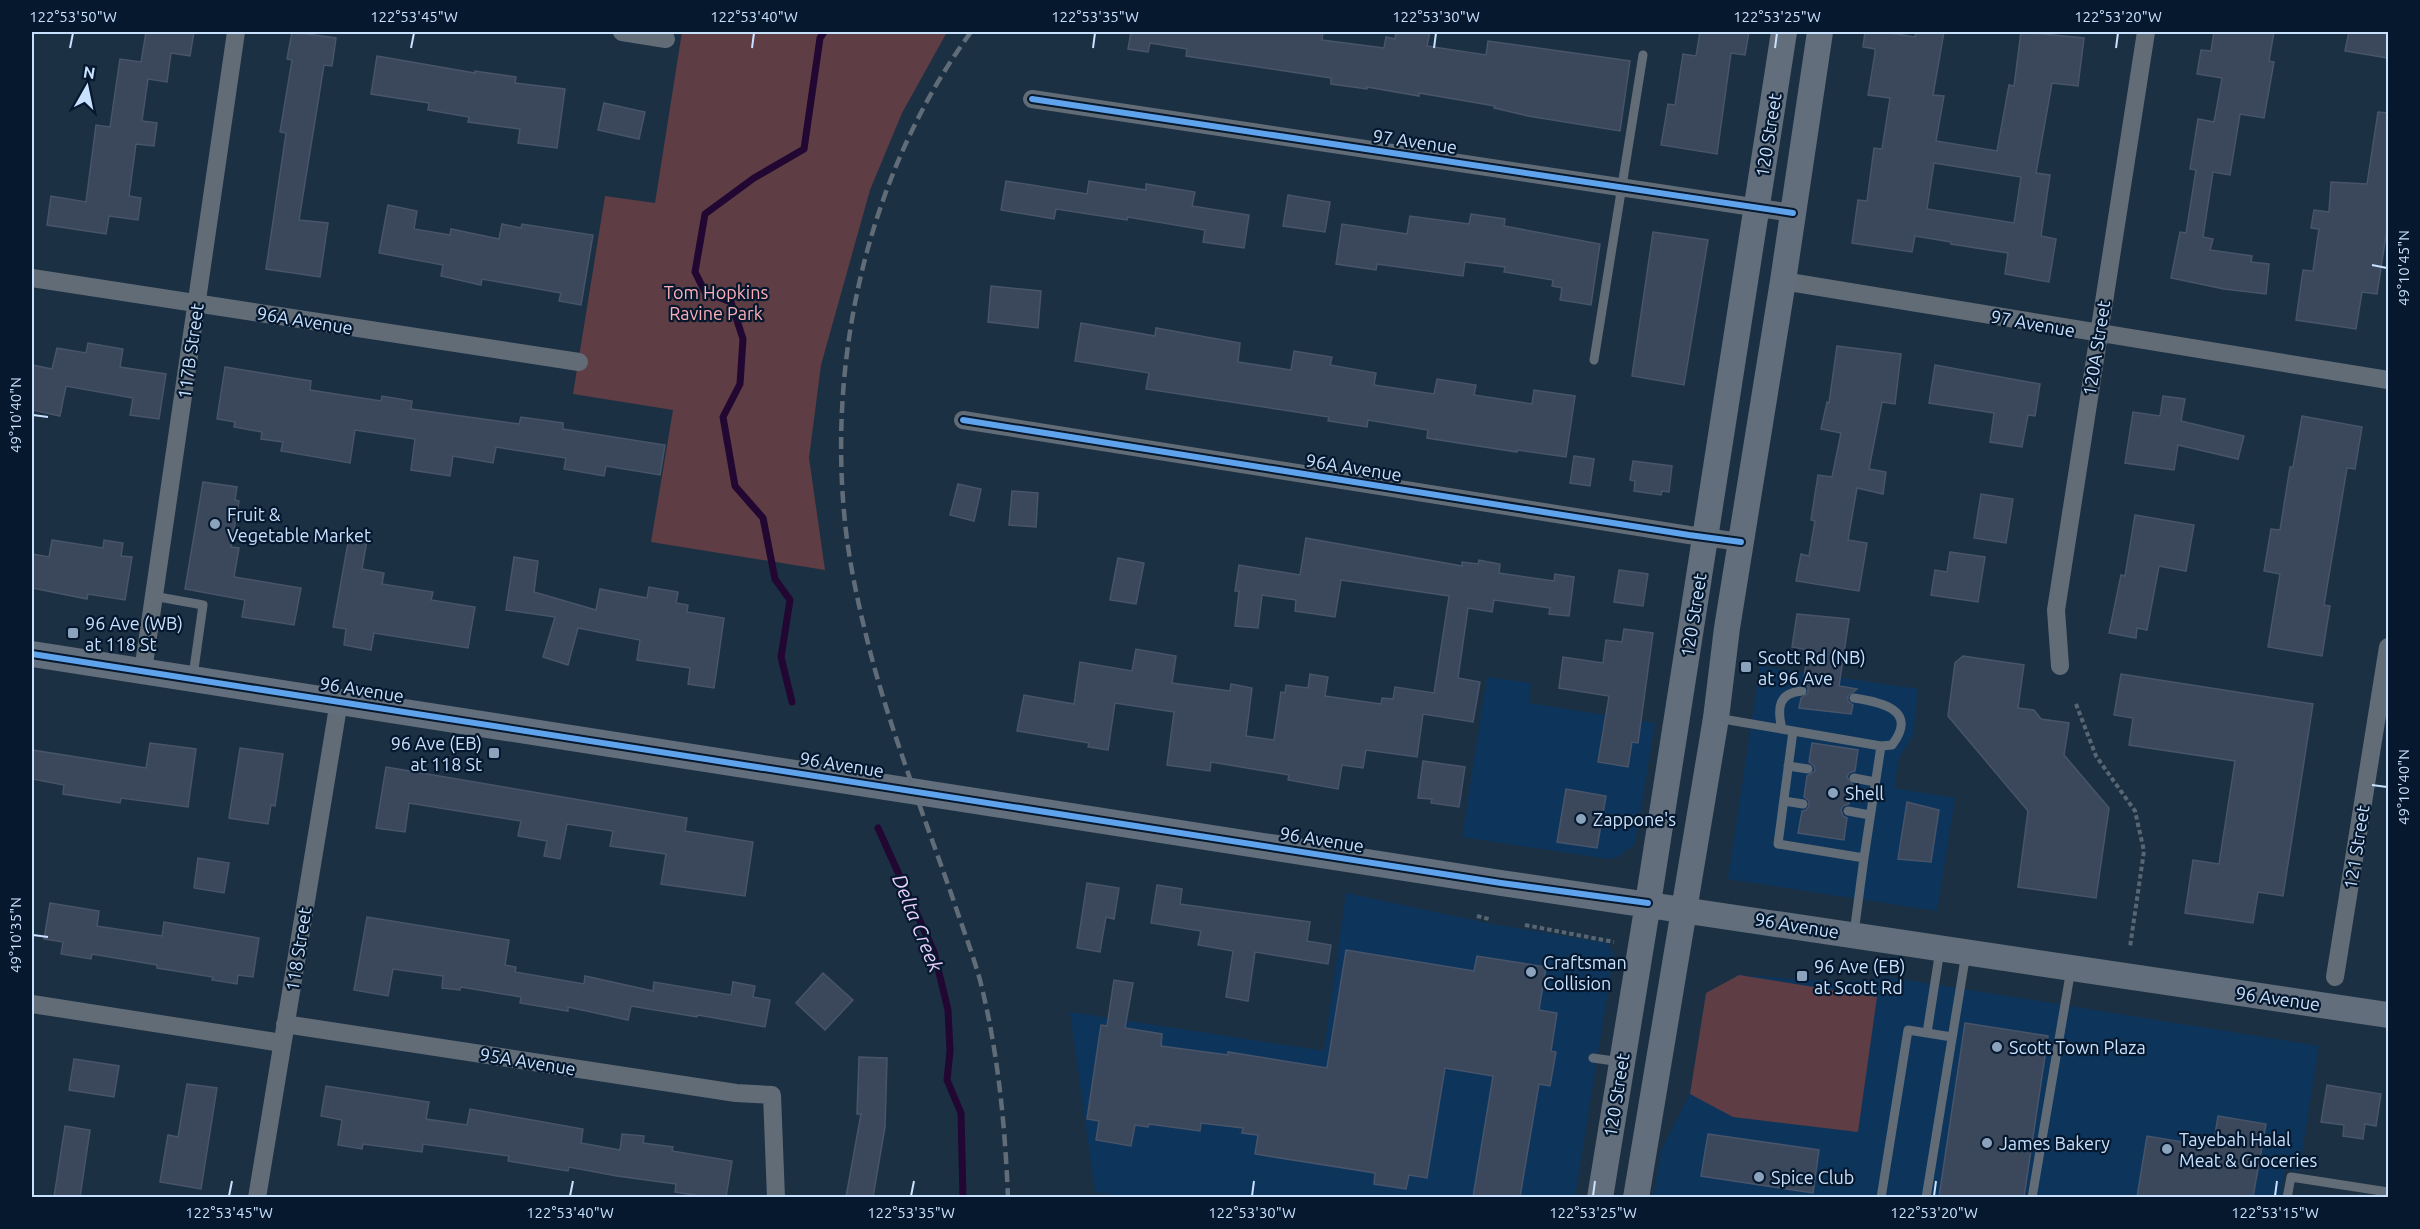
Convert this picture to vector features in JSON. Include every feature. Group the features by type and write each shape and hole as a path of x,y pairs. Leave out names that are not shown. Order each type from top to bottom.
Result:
{"main road":[{"name":"120 Street","path":"1600,1197 1784,32"},
{"name":"120 Street","path":"1636,1197 1716,718 1820,32"},
{"name":"96 Avenue","path":"32,654 1501,883 1648,903 2388,1015"}],"street":[{"name":"117B Street","path":"143,671 236,32"},
{"path":"622,32 666,39"},
{"name":"120A Street","path":"2060,666 2056,610 2146,32"},
{"name":"97 Avenue","path":"1032,99 1793,213"},
{"name":"96A Avenue","path":"32,278 579,362"},
{"name":"97 Avenue","path":"1784,281 2388,380"},
{"name":"96A Avenue","path":"963,420 1741,542"},
{"name":"121 Street","path":"2335,977 2383,709 2388,646"},
{"name":"118 Street","path":"256,1197 339,701"},
{"path":"32,1004 282,1043"},
{"name":"95A Avenue","path":"285,1024 736,1093 772,1095 776,1197"}],"lane":[{"path":"1594,360 1642,55"},
{"path":"153,596 203,605 193,678"},
{"path":"1782,729 1779,707 1783,697 1790,692 1802,691"},
{"path":"1716,718 1881,746 1892,745 1900,735 1900,718 1893,707 1876,701 1854,698"},
{"path":"1793,731 1778,844 1864,858"},
{"path":"1854,934 1881,746"},
{"path":"1788,766 1808,769"},
{"path":"1854,778 1875,782"},
{"path":"1784,801 1803,804"},
{"path":"1848,811 1870,815"},
{"path":"1927,1033 1941,947"},
{"path":"1926,1197 1966,951"},
{"path":"2032,1197 2072,967"},
{"path":"1881,1197 1908,1030 1952,1037"},
{"path":"1593,1058 1621,1062"},
{"path":"2287,1197 2291,1177 2388,1192"}],"path":[{"path":"2076,704 2096,756 2135,811 2144,851 2130,947"},
{"path":"1477,916 1489,919"},
{"path":"1525,924 1614,942"}],"shaded area":[{"name":"Shell","path":"1760,666 1918,689 1913,736 1899,758 1894,788 1955,798 1937,911 1728,879"},
{"path":"1487,677 1531,683 1529,703 1655,723 1635,844 1618,857 1608,859 1462,837"},
{"path":"1346,893 1492,924 1607,943 1614,953 1575,1197 1132,1198 1095,1192 1070,1012 1324,1051"},
{"path":"1739,975 1842,982 1889,977 2319,1046 2299,1171 2285,1169 2280,1197 1653,1198 1661,1150 1690,1094 1706,993"}],"green space":[{"name":"Tom Hopkins Ravine Park","path":"682,32 947,32 902,113 870,190 821,365 809,458 825,570 651,542 673,410 573,394 605,196 655,203"},
{"path":"1739,975 1877,997 1858,1132 1733,1117 1690,1094 1706,993"}],"building":[{"path":"146,32 194,32 190,56 171,53 167,82 148,79 142,121 157,123 154,146 136,144 129,196 141,198 138,220 109,216 106,234 47,225 51,196 86,202 96,125 110,127 120,59 141,62"},
{"path":"292,32 336,38 332,66 324,65 299,220 328,223 320,277 266,269 286,133 280,132 292,60 287,59"},
{"path":"1131,32 1323,32 1322,40 1384,48 1386,37 1395,39 1396,32 1430,32 1427,46 1486,55 1488,41 1630,61 1620,131 1528,116 1494,108 1495,106 1419,93 1419,96 1367,87 1367,89 1331,84 1331,78 1186,56 1187,49 1150,43 1148,52 1128,49"},
{"path":"1700,32 1749,32 1745,55 1731,53 1717,154 1661,145 1668,104 1675,105 1683,54 1696,56"},
{"path":"1865,32 1915,37 1916,32 1944,32 1933,95 1944,96 1936,141 1997,151 2009,85 2014,86 2021,32 2084,38 2078,86 2052,83 2036,173 2050,175 2041,236 2056,239 2049,282 2005,274 2008,253 1915,236 1912,252 1852,243 1858,200 1867,201 1874,148 1882,149 1890,98 1868,95 1875,49 1863,47","holes":["1934,163 2021,177 2014,223 1927,209"]},
{"path":"2214,32 2274,32 2269,61 2274,62 2264,118 2240,114 2230,175 2213,172 2203,237 2213,239 2210,250 2252,256 2251,262 2269,264 2266,294 2224,289 2171,278 2180,232 2186,233 2196,170 2190,169 2198,119 2214,122 2222,78 2197,74 2201,50 2211,51"},
{"path":"2349,32 2388,32 2388,58 2345,51"},
{"path":"377,56 475,73 475,71 516,77 515,83 565,89 557,148 518,143 520,129 468,122 469,117 428,110 429,103 371,94"},
{"path":"604,103 645,112 639,139 598,130"},
{"path":"2378,112 2388,113 2388,222 2377,294 2362,292 2356,329 2296,320 2303,270 2313,271 2319,229 2311,228 2314,210 2329,212 2331,182 2367,184"},
{"path":"1006,181 1087,194 1089,181 1146,190 1146,184 1195,192 1192,206 1249,215 1244,248 1203,242 1205,230 1128,217 1127,220 1056,209 1054,219 1001,210"},
{"path":"1288,195 1330,202 1325,232 1283,226"},
{"path":"388,205 417,211 414,229 450,235 451,229 499,239 502,224 521,228 522,224 593,235 581,305 559,301 561,293 482,279 481,285 441,276 443,265 379,253"},
{"path":"1471,214 1505,219 1504,226 1600,244 1591,305 1560,300 1562,288 1552,286 1553,280 1504,272 1505,267 1465,262 1463,276 1377,264 1376,270 1336,264 1342,224 1407,234 1410,216 1469,224"},
{"path":"1653,232 1708,240 1684,385 1632,376"},
{"path":"991,286 1041,291 1038,328 988,322"},
{"path":"1081,323 1155,336 1156,328 1240,343 1238,362 1291,370 1294,351 1332,357 1330,365 1376,373 1374,385 1434,394 1437,379 1476,385 1474,395 1532,404 1534,390 1575,396 1566,457 1427,438 1428,430 1368,420 1367,427 1328,421 1329,417 1146,389 1149,373 1075,361"},
{"path":"88,343 123,349 120,367 166,374 159,419 130,415 133,398 66,386 60,416 32,410 32,365 52,369 57,348 86,353"},
{"path":"1837,346 1901,354 1895,404 1882,402 1869,469 1886,472 1883,494 1857,488 1848,540 1867,543 1859,591 1796,581 1801,554 1809,556 1815,521 1811,520 1818,475 1832,477 1841,433 1821,429 1827,402 1829,403"},
{"path":"1935,365 2040,384 2035,416 2028,415 2022,447 1990,442 1994,413 1929,403"},
{"path":"225,367 311,381 310,390 381,401 382,396 412,401 411,409 519,424 521,417 563,423 563,429 665,445 660,475 606,466 604,476 564,469 566,458 496,447 493,463 453,456 450,476 411,470 415,439 355,430 350,463 281,451 283,442 261,439 262,432 234,427 235,422 217,419"},
{"path":"2163,396 2185,399 2181,421 2244,436 2238,459 2178,445 2174,470 2125,463 2133,412 2160,416"},
{"path":"2302,416 2362,427 2355,469 2347,468 2324,605 2330,606 2322,656 2268,647 2280,574 2264,571 2271,529 2280,530 2290,467 2293,467"},
{"path":"1574,456 1594,459 1590,486 1570,483"},
{"path":"1633,461 1672,466 1669,492 1662,491 1661,495 1634,491 1635,481 1630,480"},
{"name":"Fruit & Vegetable Market","path":"203,482 237,487 235,500 239,501 231,547 239,548 234,577 301,588 294,625 242,617 245,600 185,589"},
{"path":"958,484 981,489 974,521 950,515"},
{"path":"1012,491 1038,493 1036,527 1009,525"},
{"path":"1981,494 2013,499 2006,543 1974,538"},
{"path":"2135,515 2194,525 2186,571 2159,566 2147,630 2137,628 2136,638 2109,633 2121,575 2125,576"},
{"path":"349,537 367,540 362,569 384,573 382,584 433,592 431,600 475,607 468,648 374,633 371,650 344,645 346,629 333,627"},
{"path":"1306,538 1462,566 1462,562 1478,564 1479,560 1500,564 1499,573 1554,581 1555,574 1574,577 1569,616 1549,614 1550,608 1494,600 1492,612 1468,608 1458,678 1480,682 1473,722 1423,714 1417,757 1366,750 1363,768 1342,765 1338,789 1288,780 1289,775 1211,762 1210,771 1167,765 1174,712 1115,703 1108,750 1088,747 1089,743 1017,731 1024,695 1074,704 1080,662 1132,671 1136,649 1176,656 1172,683 1230,691 1231,684 1252,688 1246,736 1274,740 1281,692 1285,693 1286,685 1308,688 1310,674 1328,677 1325,696 1381,704 1382,698 1393,699 1395,687 1434,693 1449,596 1341,580 1335,617 1295,611 1296,600 1262,595 1258,628 1235,626 1239,591 1235,591 1239,565 1300,575"},
{"path":"52,540 103,548 104,540 123,543 121,556 132,557 125,600 88,594 87,599 32,588 32,554 49,557"},
{"path":"1950,552 1985,557 1978,602 1931,595 1935,570 1947,572"},
{"path":"514,557 538,561 534,592 596,610 600,589 647,598 649,587 678,592 676,603 688,605 687,612 724,618 714,688 688,684 690,668 637,660 640,640 578,628 568,665 543,657 555,617 506,610"},
{"path":"1118,558 1144,563 1136,604 1110,600"},
{"path":"1619,570 1648,574 1643,606 1614,602"},
{"path":"1797,614 1849,619 1839,686 1857,689 1848,696 1848,701 1853,705 1851,714 1799,708 1801,698 1808,693 1808,687 1803,684 1808,650 1792,647"},
{"path":"1624,629 1653,633 1638,743 1632,742 1628,767 1598,762 1609,696 1559,688 1563,657 1603,663 1606,640 1622,642"},
{"path":"1963,656 2024,665 2018,708 2034,710 2041,719 2069,723 2064,755 2109,808 2096,898 2018,887 2028,811 1948,716 1955,663"},
{"path":"2121,674 2313,704 2283,896 2258,892 2253,923 2185,913 2193,860 2219,864 2235,761 2129,745 2133,718 2114,715"},
{"path":"150,743 196,749 188,807 121,798 120,803 63,794 64,785 32,779 32,750 146,768"},
{"path":"1812,743 1858,750 1855,771 1849,773 1847,777 1853,785 1849,804 1843,806 1841,810 1843,816 1847,818 1844,840 1798,833 1802,811 1809,806 1809,801 1804,797 1807,776 1815,771 1814,766 1809,762"},
{"path":"240,748 283,754 275,806 271,805 268,824 229,818"},
{"path":"1423,761 1465,767 1459,807 1431,803 1432,799 1418,798"},
{"path":"386,767 687,818 685,831 753,842 745,896 661,884 666,854 610,846 613,831 567,824 560,859 544,856 547,841 518,836 521,821 409,803 405,832 376,828"},
{"name":"Zappone's","path":"1566,789 1606,796 1597,848 1557,842"},
{"path":"1907,802 1939,810 1931,862 1898,859"},
{"path":"198,858 229,863 224,893 194,888"},
{"path":"1087,883 1119,888 1114,919 1106,917 1100,952 1077,948"},
{"path":"1157,885 1182,889 1180,904 1310,922 1307,941 1331,945 1328,964 1255,952 1248,1001 1226,997 1233,951 1198,945 1201,931 1151,923"},
{"path":"50,903 99,911 97,926 162,936 164,922 259,938 253,977 238,975 237,984 212,980 213,977 157,968 157,965 92,954 91,959 61,954 63,942 44,939"},
{"path":"367,917 509,940 505,965 516,967 515,972 584,984 585,976 653,991 654,982 731,995 733,982 755,986 753,997 770,1000 765,1027 631,1006 628,1020 568,1007 568,1011 520,1003 521,997 461,987 460,990 442,988 443,976 393,969 388,996 354,990"},
{"path":"1346,950 1474,971 1477,956 1546,967 1539,1010 1557,1013 1551,1051 1556,1052 1550,1086 1539,1084 1520,1197 1473,1197 1493,1076 1445,1068 1427,1178 1409,1175 1406,1189 1374,1184 1375,1173 1255,1154 1258,1135 1242,1133 1243,1128 1201,1123 1200,1131 1149,1124 1148,1127 1135,1125 1131,1146 1096,1140 1099,1121 1087,1119 1101,1025 1107,1026 1114,980 1133,983 1125,1028 1162,1034 1161,1046 1228,1055 1228,1052 1327,1068"},
{"path":"823,973 853,1000 825,1030 796,1003"},
{"name":"Scott Town Plaza","path":"1965,1023 2048,1036 2024,1197 1939,1197"},
{"path":"859,1057 887,1058 885,1127 873,1197 846,1197 861,1114 857,1114"},
{"path":"74,1059 119,1066 114,1097 69,1090"},
{"path":"187,1084 217,1088 201,1189 160,1182 168,1135 178,1137"},
{"path":"2327,1085 2381,1094 2376,1126 2365,1124 2363,1139 2343,1136 2344,1125 2321,1122"},
{"path":"326,1086 429,1102 426,1119 467,1125 470,1109 583,1129 581,1143 620,1150 622,1134 644,1136 643,1143 673,1147 672,1151 732,1161 726,1197 675,1192 676,1184 569,1167 568,1171 508,1161 509,1156 423,1144 422,1152 363,1144 362,1149 338,1145 342,1120 321,1116"},
{"path":"2218,1116 2266,1124 2253,1197 2137,1197 2147,1136 2213,1147"},
{"path":"65,1126 90,1130 80,1197 54,1197"},
{"path":"1708,1134 1819,1150 1813,1193 1701,1176"}],"waterway":[{"name":"Delta Creek","path":"792,702 781,657 790,600 775,579 763,518 735,486 723,417 740,384 743,339 731,302 705,292 695,272 705,214 754,178 804,149 820,38 824,32"},
{"name":"Delta Creek","path":"878,828 934,952 948,1010 950,1051 947,1080 961,1113 963,1198"}],"railway":[{"path":"971,32 937,85 907,140 883,199 865,260 851,322 844,386 841,449 848,548 871,655 899,747 980,980 992,1034 1000,1088 1008,1198"}],"cycle path":[{"path":"1032,99 1793,213"},
{"path":"963,420 1741,542"},
{"path":"32,654 1501,883 1648,903"}],"place":[{"name":"Fruit & Vegetable Market","path":"215,524"},
{"name":"96 Ave (WB) at 118 St","path":"73,633"},
{"name":"Scott Rd (NB) at 96 Ave","path":"1746,667"},
{"name":"96 Ave (EB) at 118 St","path":"494,753"},
{"name":"Shell","path":"1833,793"},
{"name":"Zappone's","path":"1581,819"},
{"name":"Craftsman Collision","path":"1531,972"},
{"name":"96 Ave (EB) at Scott Rd","path":"1802,976"},
{"name":"Scott Town Plaza","path":"1997,1047"},
{"name":"James Bakery","path":"1987,1143"},
{"name":"Tayebah Halal Meat & Groceries","path":"2167,1149"},
{"name":"Spice Club","path":"1759,1177"}]}
